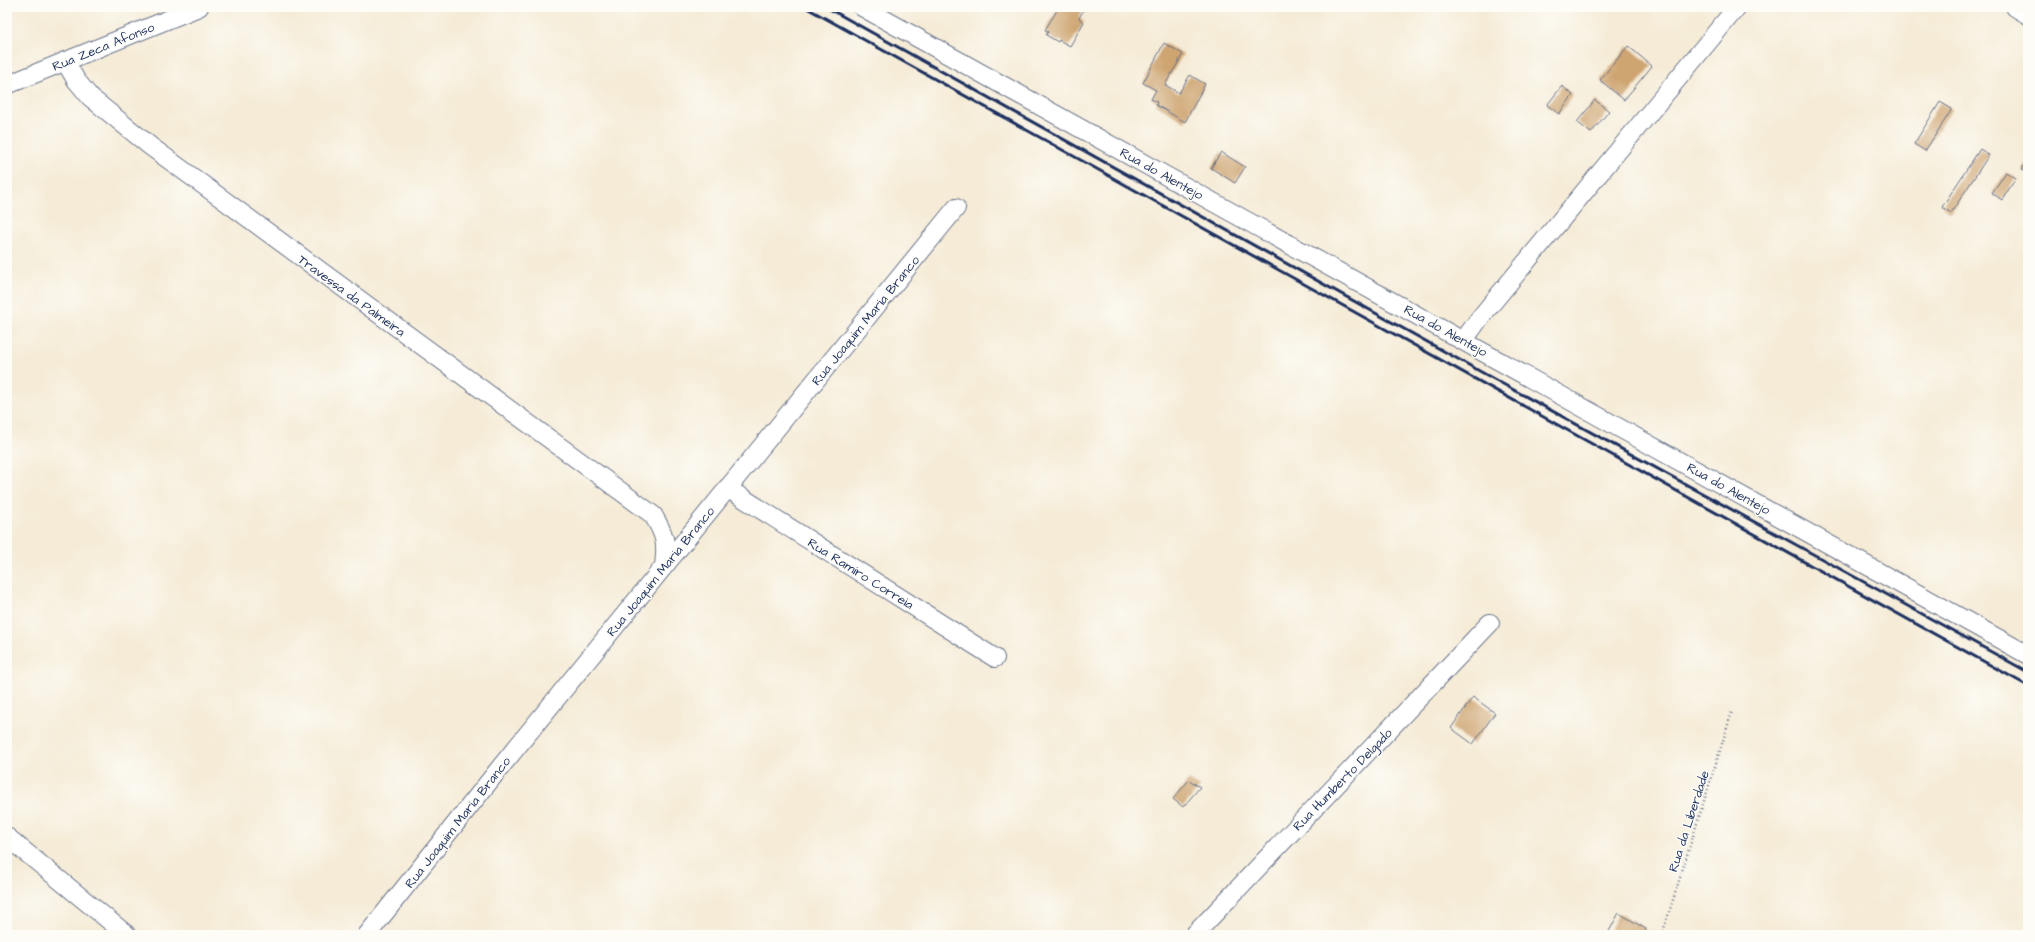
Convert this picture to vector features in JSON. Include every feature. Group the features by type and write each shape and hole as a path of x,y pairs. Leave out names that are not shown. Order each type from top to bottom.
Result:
{"street":[{"name":"Rua Zeca Afonso","path":"7,85 199,7"},
{"name":"Rua do Alentejo","path":"862,7 1464,340 2028,655"},
{"path":"1464,340 1479,319 1737,7"},
{"path":"2015,7 2028,15"},
{"name":"Travessa da Palmeira","path":"66,61 76,80 90,97 150,146 653,515 668,528 682,528 699,523"},
{"name":"Rua Joaquim Maria Branco","path":"367,935 503,764 956,208"},
{"name":"Rua Ramiro Correia","path":"728,488 995,658"},
{"name":"Travessa da Palmeira","path":"653,515 664,533 667,545 664,566"},
{"name":"Rua Humberto Delgado","path":"1194,935 1490,623"},
{"path":"7,837 127,935"}],"path":[{"name":"Rua da Liberdade","path":"1662,935 1732,712"}],"building":[{"path":"1059,7 1085,7 1079,18 1084,22 1070,46 1059,40 1058,42 1046,35 1048,32 1045,30"},
{"path":"1164,43 1183,54 1165,85 1179,93 1190,75 1205,84 1185,122 1156,105 1157,102 1151,99 1156,90 1143,83"},
{"path":"1628,46 1652,66 1624,100 1600,80"},
{"path":"1562,86 1573,95 1559,114 1547,105"},
{"path":"1595,100 1609,111 1591,133 1577,122"},
{"path":"1940,102 1952,109 1925,151 1914,144"},
{"path":"1980,149 1989,155 1951,213 1942,207"},
{"path":"1221,152 1245,167 1235,183 1211,168"},
{"path":"2028,160 2028,174 2022,169"},
{"path":"2006,172 2016,178 2002,200 1992,193"},
{"path":"1473,697 1495,713 1473,744 1451,728"},
{"path":"1189,780 1200,787 1183,807 1173,799"},
{"path":"1619,913 1646,929 1643,935 1607,935"}],"railway":[{"path":"805,7 2028,686"},
{"path":"826,7 1492,378 2028,672"}]}
